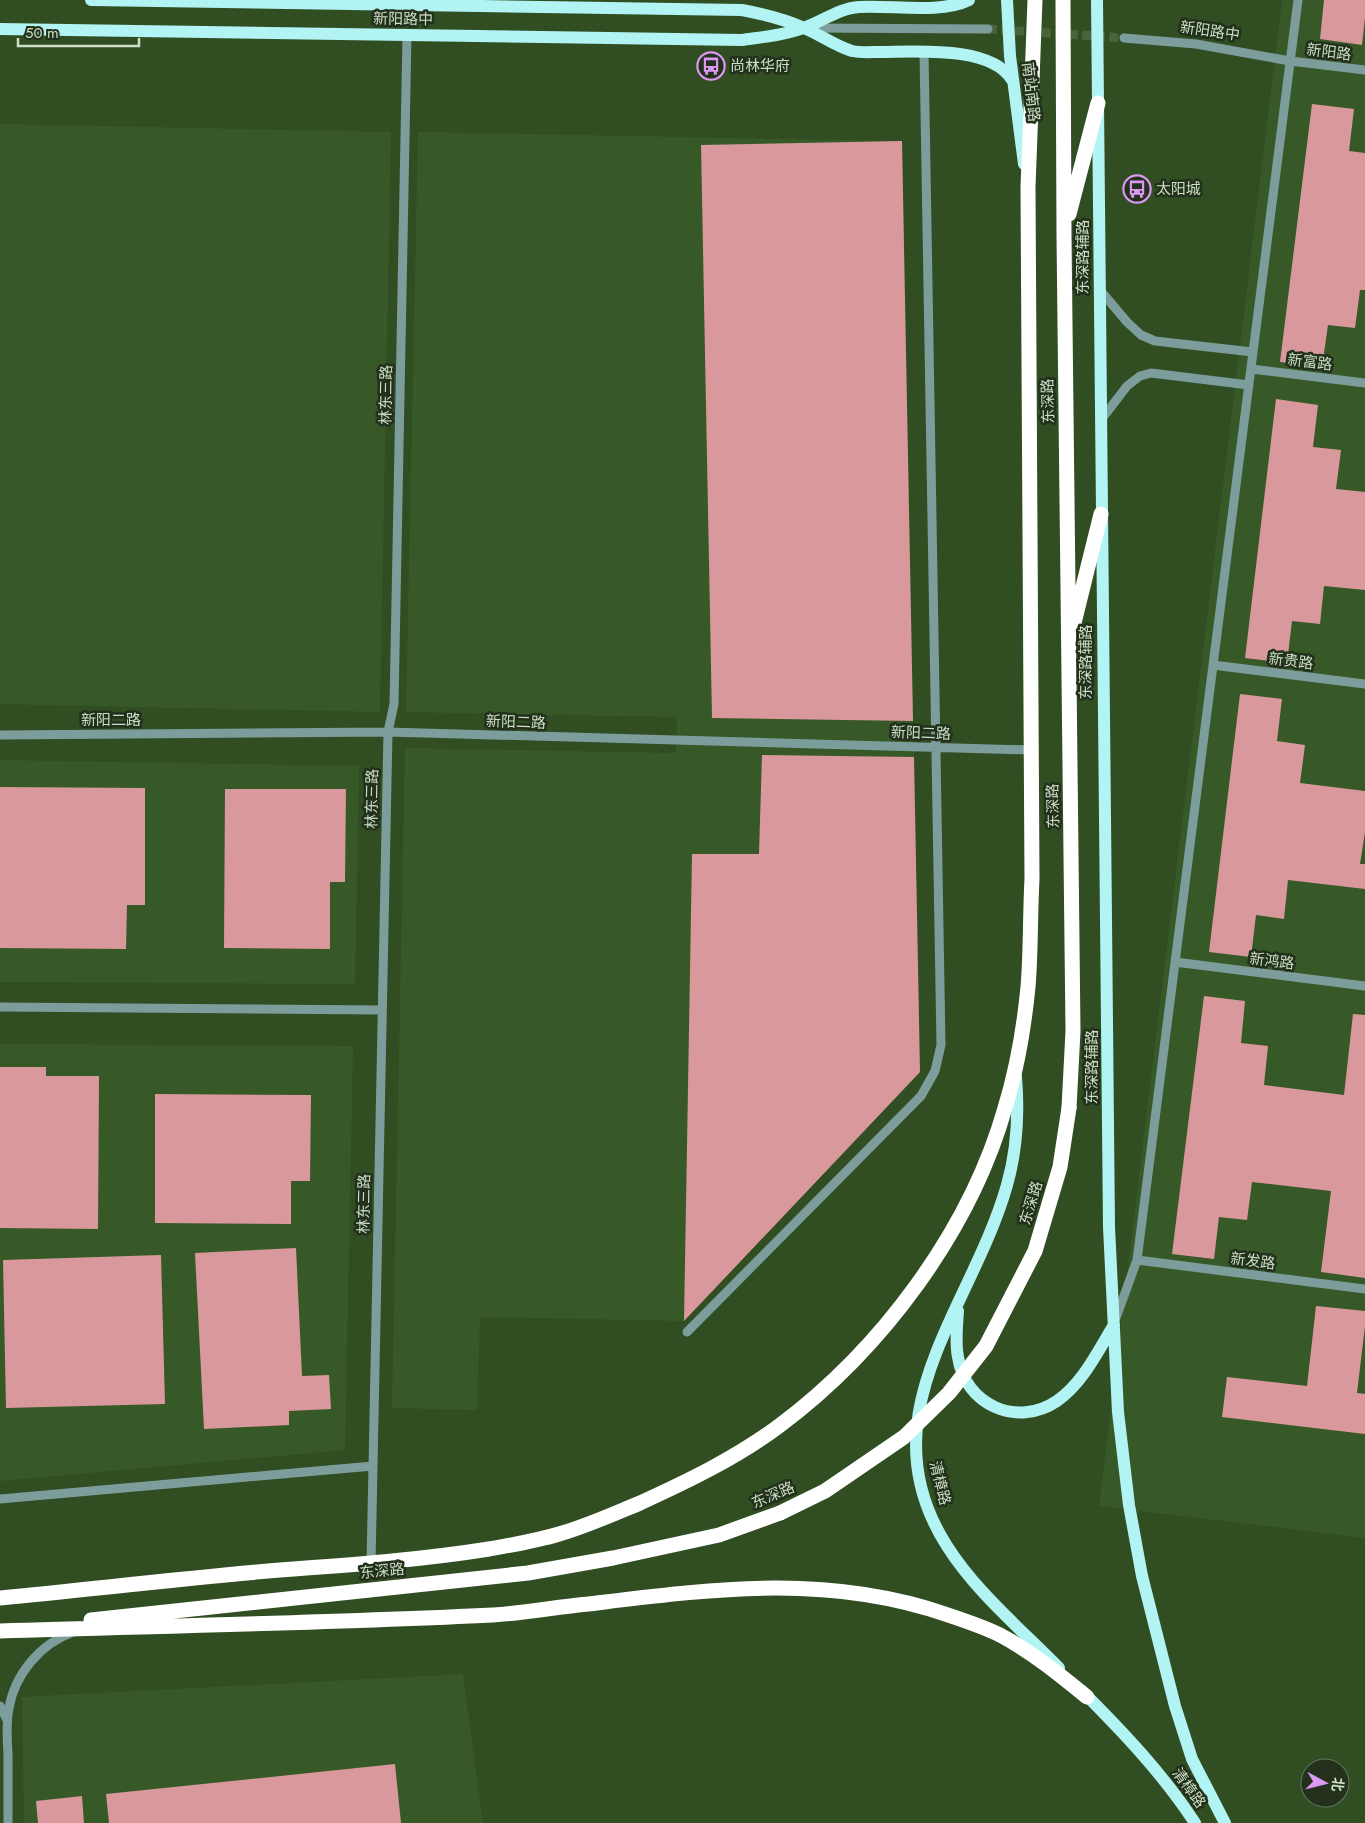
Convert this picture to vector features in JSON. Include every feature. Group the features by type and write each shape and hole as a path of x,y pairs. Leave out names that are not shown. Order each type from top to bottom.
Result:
{"highway":[{"name":"东深路","path":"0,1598 460,1554 558,1535 600,1520 680,1485 731,1458 779,1426 844,1370 902,1304 929,1267 979,1181 992,1151 1015,1069 1028,987 1032,879 1032,750 1028,187 1036,0"},
{"name":"东深路","path":"0,1630 528,1573 613,1558 719,1535 780,1513 825,1491 904,1437 949,1393 986,1346 1035,1251 1060,1167 1069,1108 1073,1032 1063,0"},
{"path":"1064,234 1098,103"},
{"path":"1069,644 1101,514"},
{"path":"0,1630 82,1629 497,1614 672,1594 766,1587 854,1592 901,1600 967,1621 1000,1635 1042,1662 1088,1696"}],"main road":[{"name":"新阳路中","path":"91,0 408,2 742,10 774,17 805,28"},
{"path":"805,28 857,7 940,7 960,5 969,0"},
{"name":"南站南路","path":"1007,0 1012,80 1028,187"},
{"name":"东深路辅路","path":"1097,0 1109,1227 1114,1324"},
{"name":"新阳路中","path":"0,29 742,40 772,36 805,28"},
{"path":"805,28 830,43 854,51 943,52 968,56 991,62 1008,73 1012,80"},
{"name":"清樟路","path":"1015,1069 1017,1118 1014,1153 1007,1185 994,1224 936,1351 925,1382 919,1411 916,1444 918,1474 924,1500 934,1524 961,1566 992,1601 1138,1748 1181,1802 1195,1823"},
{"path":"958,1306 956,1336 958,1358 965,1379 978,1397 994,1408 1010,1412 1026,1413 1042,1409 1064,1396 1084,1373 1114,1324"},
{"name":"清樟路","path":"1114,1324 1118,1412 1129,1505 1142,1576 1175,1706 1192,1759 1225,1823"}],"street":[{"path":"1114,1324 1137,1260 1298,0"},
{"name":"新阳路中","path":"805,28 988,29"},
{"name":"林东三路","path":"371,1564 388,732 394,704 406,35"},
{"name":"新阳路中","path":"1124,38 1196,44 1290,61"},
{"path":"687,1332 921,1096 935,1071 941,1045 924,52"},
{"name":"新阳路","path":"1290,61 1365,70"},
{"path":"1100,290 1127,322 1141,335 1155,341 1253,352"},
{"name":"新富路","path":"1251,369 1365,383"},
{"path":"1101,420 1126,386 1140,376 1151,373 1249,385"},
{"name":"新贵路","path":"1213,665 1365,684"},
{"name":"新阳二路","path":"0,735 388,732 1032,750"},
{"name":"新鸿路","path":"1175,962 1365,986"},
{"path":"0,1008 382,1010"},
{"name":"新发路","path":"1137,1260 1365,1289"},
{"path":"0,1499 373,1466"},
{"path":"8,1823 7,1720 13,1693 26,1668 35,1657 56,1640 82,1629"},
{"path":"0,1706 7,1720"}],"shaded area":[{"path":"1282,0 1365,0 1365,1538 1099,1506"},
{"path":"0,124 391,132 380,712 0,704"},
{"path":"418,132 902,141 920,1072 684,1321 480,1317 477,1410 392,1408 405,748 676,753 677,717 406,712"},
{"path":"0,760 359,766 355,984 0,982"},
{"path":"0,1044 353,1046 345,1450 0,1481"},
{"path":"463,1674 483,1823 24,1823 22,1697"}],"building":[{"path":"1324,0 1365,0 1362,45 1320,39"},
{"path":"1312,104 1354,109 1349,151 1365,153 1365,290 1360,290 1355,328 1328,325 1322,367 1280,362"},
{"path":"902,141 913,721 712,718 701,145"},
{"path":"1276,399 1318,405 1313,447 1341,450 1336,489 1365,492 1365,590 1324,586 1320,624 1292,621 1287,663 1245,658"},
{"path":"1240,694 1282,699 1277,741 1305,745 1300,783 1365,791 1365,832 1360,864 1365,864 1365,889 1288,880 1284,919 1256,915 1251,957 1209,952"},
{"path":"762,755 914,757 920,1072 684,1321 692,854 759,854"},
{"path":"0,787 145,788 145,905 127,905 126,949 0,948"},
{"path":"225,789 346,789 345,882 330,882 330,949 224,948"},
{"path":"1204,996 1245,1001 1241,1043 1268,1046 1264,1085 1344,1095 1353,1014 1365,1015 1365,1278 1321,1272 1331,1191 1252,1182 1247,1220 1219,1217 1214,1259 1172,1254"},
{"path":"0,1067 46,1067 46,1076 99,1076 98,1229 0,1228"},
{"path":"155,1094 311,1095 310,1181 291,1181 291,1224 155,1223"},
{"path":"296,1248 302,1376 329,1375 331,1409 289,1411 289,1425 204,1429 195,1253"},
{"path":"161,1255 165,1404 6,1408 3,1260"},
{"path":"1316,1306 1365,1311 1357,1393 1365,1394 1365,1434 1222,1417 1227,1377 1307,1386"},
{"path":"395,1764 401,1823 109,1823 106,1794"},
{"path":"82,1796 84,1823 38,1823 36,1801"}],"tunnel":[{"path":"988,29 1124,38"}],"place":[{"name":"尚林华府","path":"711,66"},
{"name":"太阳城","path":"1137,189"}]}
